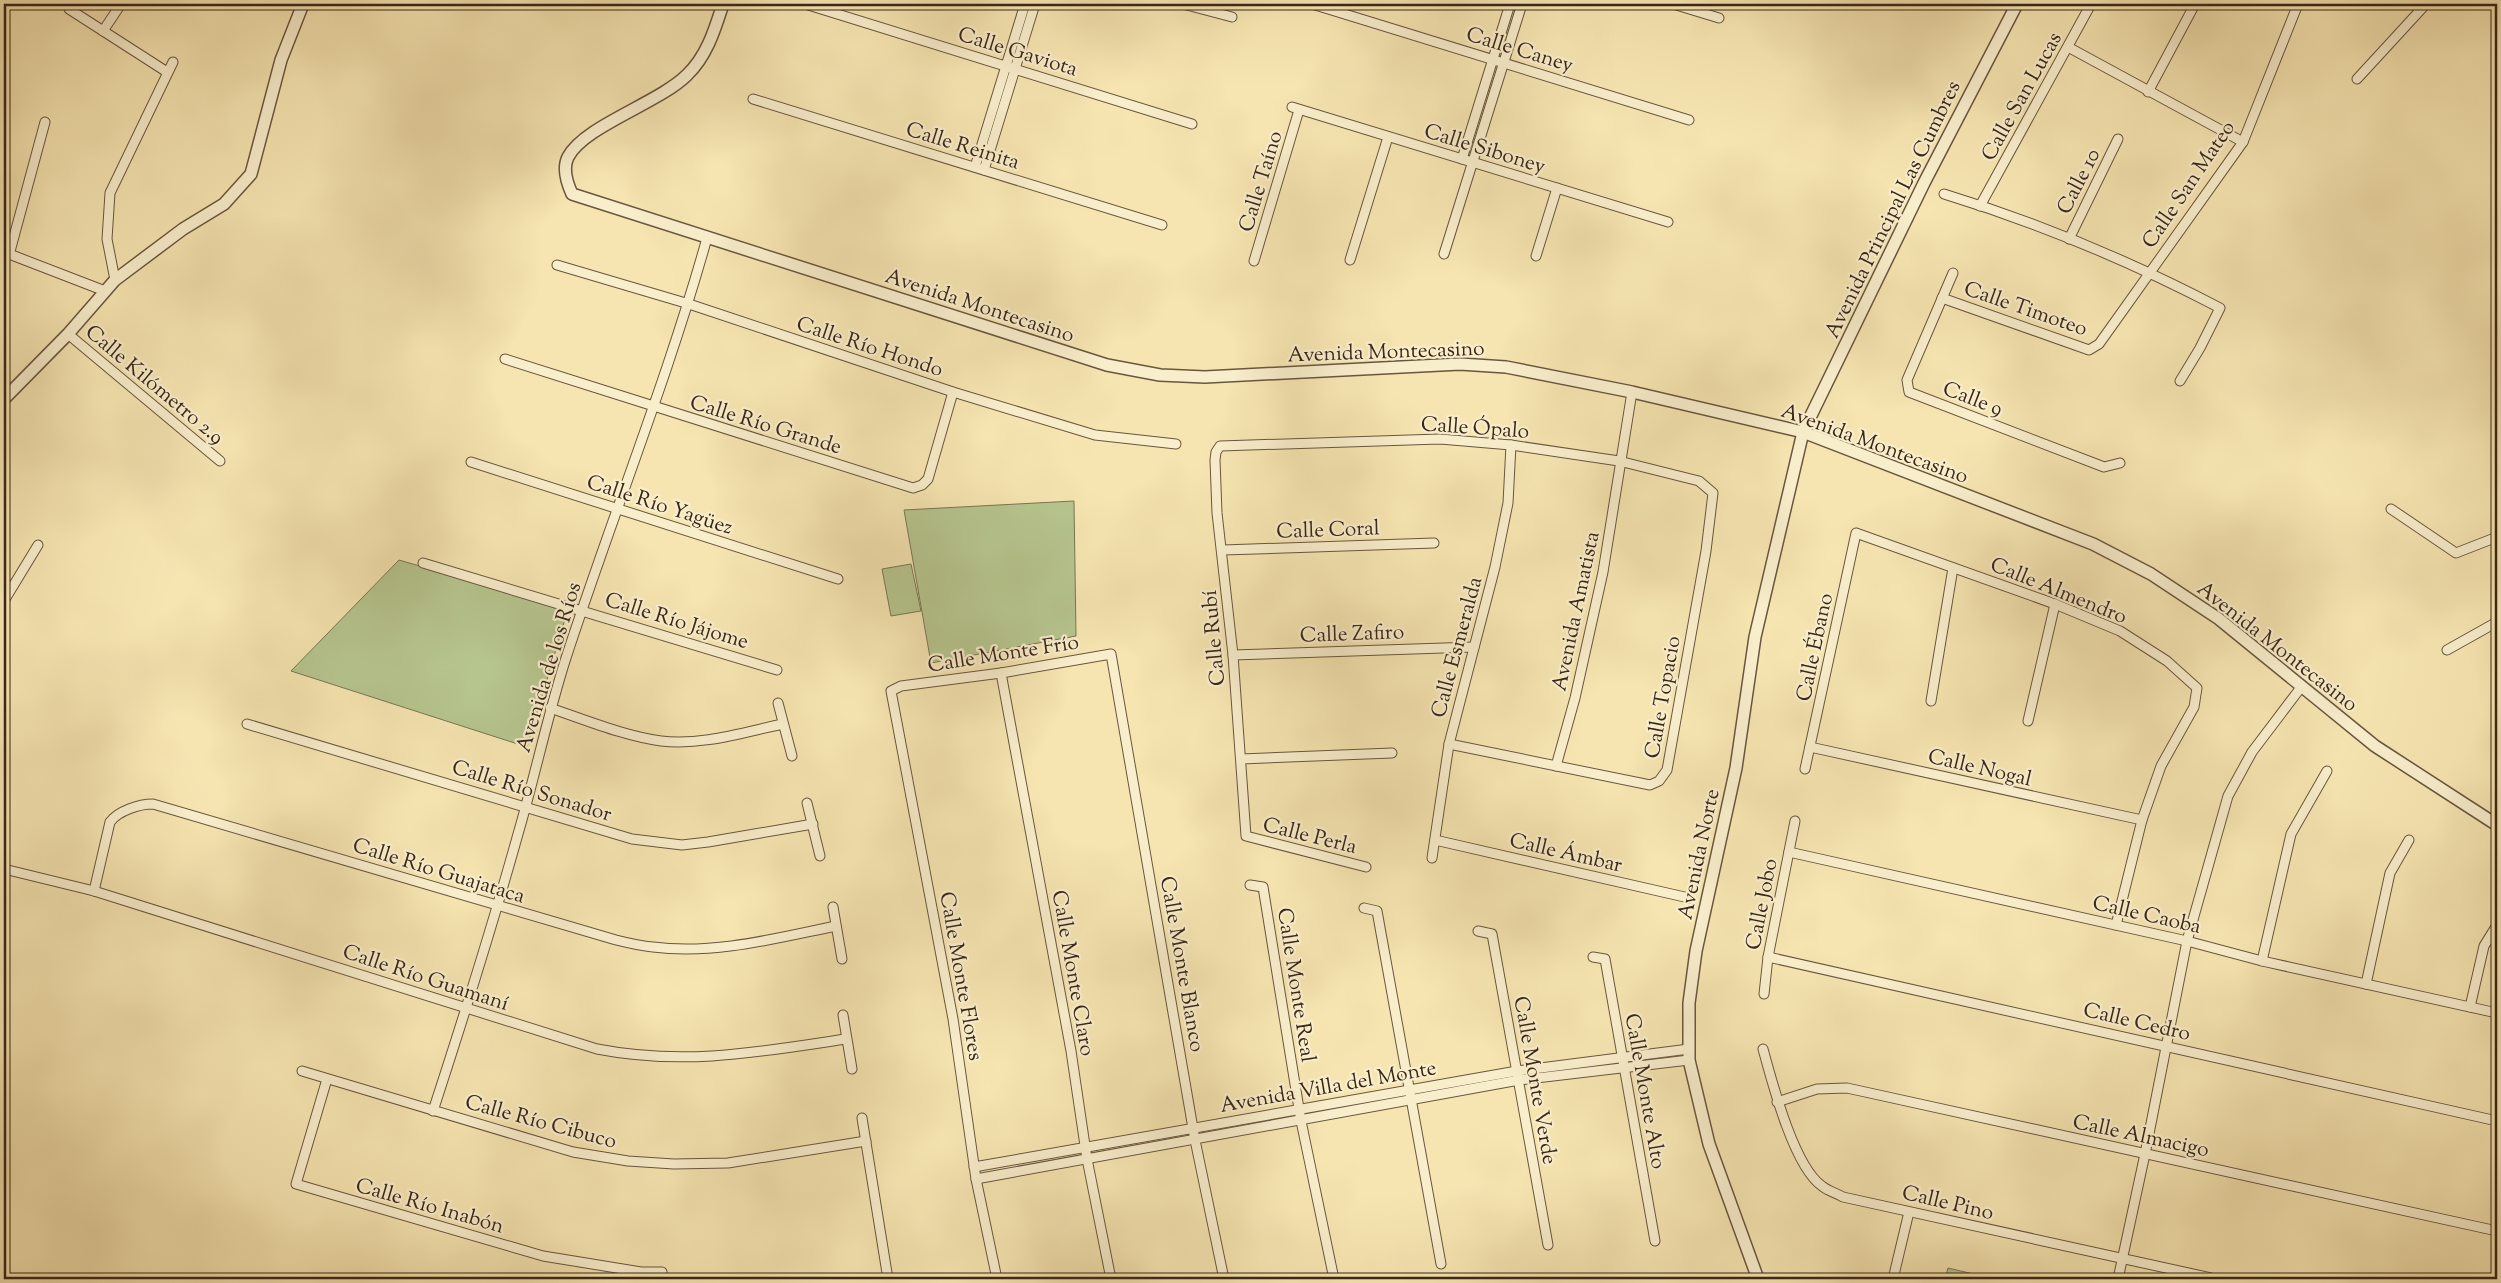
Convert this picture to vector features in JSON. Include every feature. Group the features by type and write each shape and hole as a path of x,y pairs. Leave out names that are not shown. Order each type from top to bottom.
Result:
{"street":[{"path":"103,31 121,4"},
{"path":"4,399 68,334 115,280 183,229 224,204 251,174 282,60 303,4"},
{"name":"Avenida Montecasino","path":"722,4 716,28 703,55 688,74 645,105 614,120 584,141 568,158 565,178 572,194 585,200 1107,365 1160,375 1205,377 1460,364 1506,367 1632,392 1803,432 2093,544 2150,574 2219,619 2375,746 2497,825"},
{"name":"Calle Gaviota","path":"805,4 1192,124"},
{"path":"1011,67 1025,4"},
{"path":"979,169 1011,67 1035,4"},
{"path":"1183,4 1232,17"},
{"name":"Calle Caney","path":"1312,4 1493,58 1689,120"},
{"path":"1462,159 1510,4"},
{"path":"1444,254 1522,4"},
{"path":"1673,4 1719,18"},
{"name":"Avenida Principal Las Cumbres","path":"1803,432 1924,183 2017,4"},
{"name":"Calle San Lucas","path":"1980,206 2091,4"},
{"path":"2148,92 2195,4"},
{"name":"Calle San Mateo","path":"2150,272 2243,142 2298,4"},
{"path":"2357,79 2426,4"},
{"path":"68,9 167,72"},
{"path":"2068,47 2243,142"},
{"path":"115,280 107,239 110,193 173,62"},
{"name":"Calle Reinita","path":"753,99 1162,225"},
{"name":"Calle Siboney","path":"1296,109 1668,222"},
{"name":"Calle Taíno","path":"1254,261 1296,109"},
{"path":"45,122 6,253 105,291"},
{"path":"1350,260 1388,137"},
{"name":"Calle 10","path":"2069,239 2118,139"},
{"path":"1536,256 1557,188"},
{"path":"1944,194 2069,239 2150,272 2220,308 2200,348 2180,381"},
{"name":"Avenida de los Ríos","path":"433,1110 498,905 526,806 550,708 616,509 689,304 707,238"},
{"name":"Calle Río Hondo","path":"557,265 689,304 953,392 1095,435 1176,444"},
{"name":"Calle Timoteo","path":"1942,298 2089,350 2099,344 2150,272"},
{"path":"1942,298 1953,274"},
{"name":"Calle 9","path":"1942,298 1907,380 1909,392 2104,467 2120,463"},
{"name":"Calle Kilómetro 2.9","path":"68,334 220,461"},
{"name":"Calle Río Grande","path":"506,359 913,488 922,485 928,479 953,392"},
{"name":"Avenida Amatista","path":"1556,766 1575,698 1603,572 1619,461 1632,392"},
{"name":"Avenida Norte","path":"1758,1279 1709,1144 1689,1054 1688,1003 1696,951 1736,768 1755,638 1803,432"},
{"name":"Calle Ópalo","path":"1228,445 1440,439 1511,445 1619,461 1700,481 1713,493"},
{"name":"Calle Rubí","path":"1228,445 1220,446 1216,452 1217,513 1223,550 1246,836"},
{"name":"Calle Esmeralda","path":"1432,858 1449,744 1495,567 1506,510 1511,445"},
{"name":"Calle Río Yagüez","path":"471,462 838,579"},
{"name":"Calle Topacio","path":"1449,744 1650,785 1659,781 1666,774 1698,599 1713,493"},
{"path":"2391,509 2456,553 2497,537"},
{"name":"Calle Almendro","path":"1856,533 2055,604 2120,631 2167,662 2197,688 2194,707 2161,766 2142,820 2116,925"},
{"name":"Calle Ébano","path":"1805,769 1856,533"},
{"name":"Calle Coral","path":"1223,550 1434,543"},
{"path":"4,601 38,545"},
{"name":"Calle Río Jájome","path":"423,563 582,609 777,670"},
{"path":"1931,701 1953,568"},
{"path":"2028,721 2055,604"},
{"path":"2447,650 2497,622"},
{"name":"Calle Zafiro","path":"1232,654 1474,647"},
{"name":"Calle Monte Frío","path":"901,686 1001,674 1111,654"},
{"name":"Calle Monte Blanco","path":"1111,654 1195,1140 1224,1279"},
{"name":"Calle Monte Claro","path":"1001,674 1071,1051 1084,1147 1111,1279"},
{"name":"Calle Monte Flores","path":"901,686 891,691 953,1019 976,1179 997,1279"},
{"path":"2118,1279 2145,1154 2187,940 2228,796 2252,752 2302,686"},
{"path":"778,703 792,756"},
{"path":"550,708 638,736 662,741 695,742 783,724"},
{"name":"Calle Río Sonador","path":"247,724 632,839 682,845 813,824"},
{"name":"Calle Nogal","path":"1810,747 2142,820"},
{"path":"1241,759 1392,753"},
{"path":"2262,961 2291,834 2328,771"},
{"path":"808,803 820,856"},
{"name":"Calle Río Guajataca","path":"94,891 110,822 114,816 153,804 498,905 579,931 655,948 707,948 751,943 836,926"},
{"name":"Calle Jobo","path":"1764,994 1768,956 1795,821"},
{"name":"Calle Perla","path":"1246,836 1366,867"},
{"name":"Calle Ámbar","path":"1435,840 1689,898"},
{"path":"2366,984 2390,874 2409,840"},
{"name":"Calle Caoba","path":"1789,852 2187,940 2262,961 2497,1013"},
{"name":"Calle Río Guamaní","path":"4,869 94,891 466,1007 574,1043 629,1055 670,1058 736,1056 846,1039"},
{"name":"Calle Monte Real","path":"1250,885 1263,887 1301,1121 1334,1279"},
{"path":"833,907 842,959"},
{"path":"1364,908 1377,911 1441,1264"},
{"path":"2470,1007 2484,946 2497,925"},
{"name":"Calle Monte Verde","path":"1478,931 1492,934 1548,1245"},
{"name":"Calle Cedro","path":"1768,956 2497,1121"},
{"name":"Calle Monte Alto","path":"1593,957 1605,959 1655,1241"},
{"path":"843,1015 852,1069"},
{"name":"Calle Pino","path":"1763,1049 1777,1102 1807,1170 1821,1186 1843,1197 2216,1279"},
{"name":"Avenida Villa del Monte","path":"976,1179 1301,1121 1518,1075 1622,1056 1689,1054"},
{"name":"Avenida Villa del Monte","path":"974,1167 1410,1089 1518,1075 1624,1066 1689,1054"},
{"name":"Calle Río Cibuco","path":"302,1071 574,1152 628,1161 674,1164 728,1163 866,1141"},
{"name":"Calle Río Inabón","path":"327,1079 296,1184 544,1256 641,1272 662,1272"},
{"name":"Calle Almacigo","path":"1777,1102 1817,1089 1847,1088 2497,1231"},
{"path":"862,1118 888,1279"},
{"path":"1893,1279 1908,1212"}],"green space":[{"path":"1074,501 1076,636 931,663 904,510"},
{"path":"399,560 568,609 527,747 291,671"},
{"path":"911,564 921,611 891,616 882,569"},
{"path":"1948,1268 1995,1279 1945,1279"}]}
